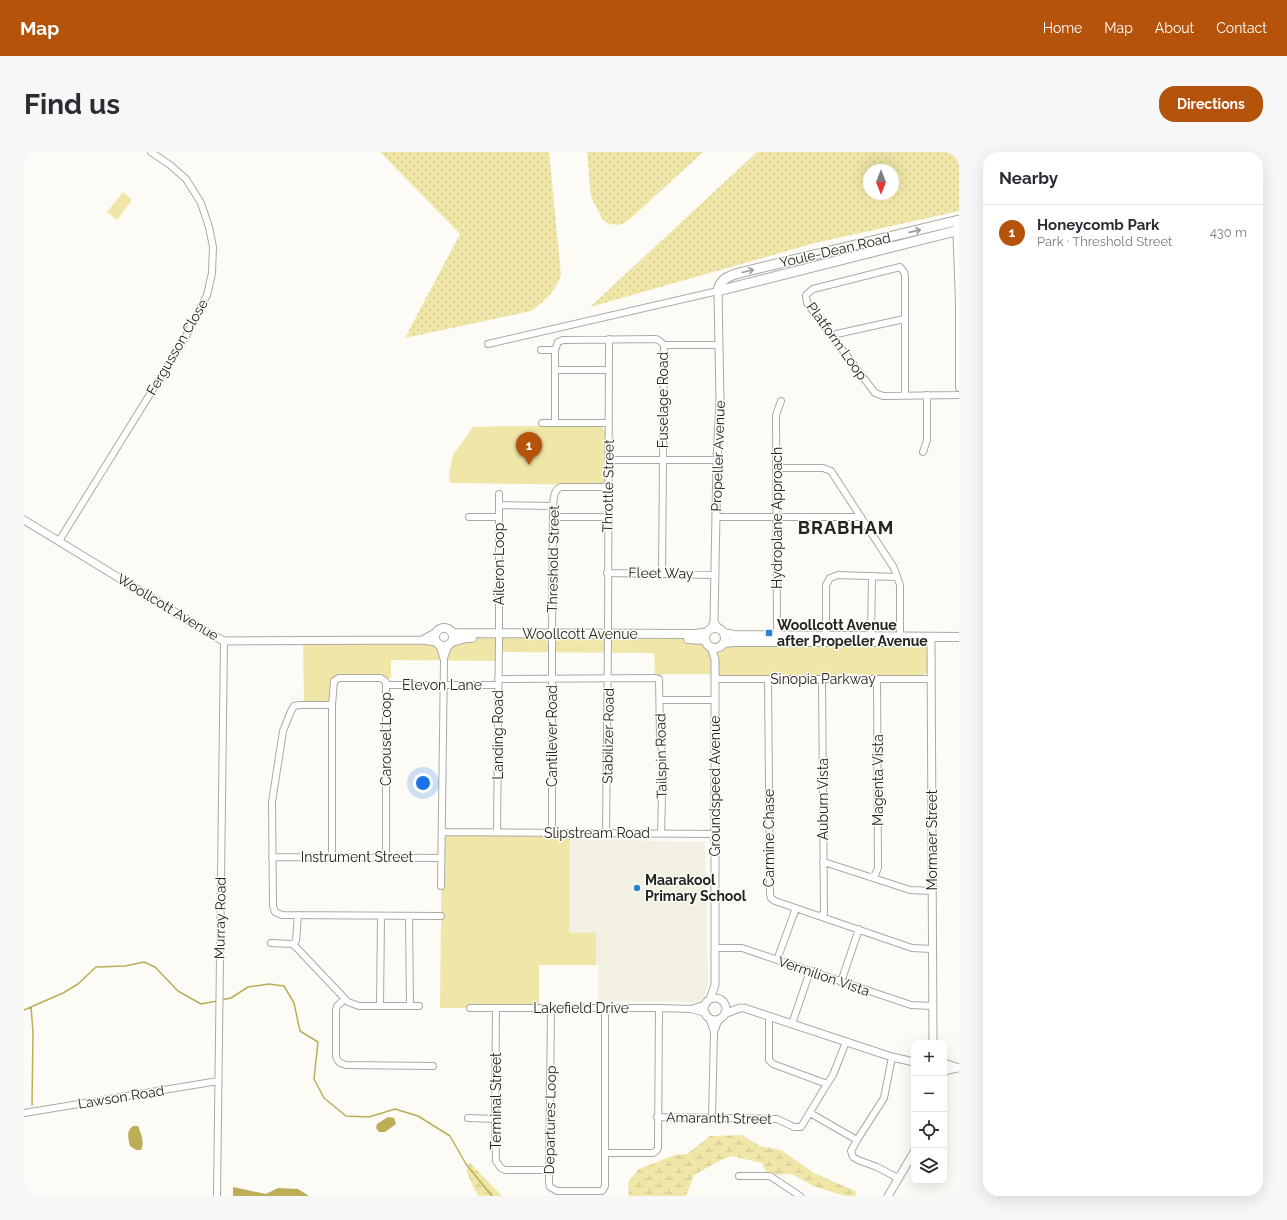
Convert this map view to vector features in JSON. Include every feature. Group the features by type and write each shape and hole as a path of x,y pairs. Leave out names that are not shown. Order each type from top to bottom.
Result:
{"main road":[{"name":"Youle-Dean Road","path":"957,221 739,273 722,280 718,290 958,231"},
{"name":"Woollcott Avenue","path":"499,636 453,633 449,628 443,627 438,630 437,640 444,646 466,638 499,636 608,636 696,639 713,631 734,635 871,636 959,642"},
{"path":"713,631 725,640 718,646 708,646 713,631"},
{"path":"451,643 454,637 453,633"},
{"name":"Woollcott Avenue","path":"718,646 734,642 931,640 959,637"}],"street":[{"name":"Fergusson Close","path":"58,542 186,336 207,295 212,273 213,247 209,227 201,203 186,179 170,164 151,152"},
{"path":"957,221 959,388"},
{"name":"Platform Loop","path":"904,395 905,276 900,267 813,289 806,295 807,303 875,393 883,396 959,395"},
{"name":"Youle-Dean Road","path":"488,344 718,290"},
{"name":"Propeller Avenue","path":"713,631 717,460 720,408 718,290"},
{"path":"832,335 904,319"},
{"name":"Throttle Street","path":"608,636 607,572 609,339"},
{"name":"Fuselage Road","path":"555,350 558,342 563,340 656,339 664,345 662,573"},
{"path":"664,345 719,345"},
{"path":"541,350 555,350 555,422"},
{"path":"555,370 609,370"},
{"path":"923,452 927,440 927,396"},
{"name":"Hydroplane Approach","path":"777,636 776,415 781,401"},
{"path":"542,423 609,423"},
{"path":"609,460 717,460"},
{"path":"777,468 824,468 831,471 894,568 900,585 900,637"},
{"name":"Threshold Street","path":"552,636 554,492 560,487 608,487"},
{"name":"Aileron Loop","path":"499,494 499,636"},
{"path":"500,505 553,506"},
{"path":"469,517 499,517"},
{"path":"553,517 608,517"},
{"path":"716,517 861,518"},
{"name":"Woollcott Avenue","path":"24,520 58,542 224,641 437,640"},
{"name":"Fleet Way","path":"607,572 715,574"},
{"path":"826,636 826,585 830,578 838,575 897,576"},
{"path":"871,636 872,576"},
{"name":"Landing Road","path":"498,832 499,636"},
{"name":"Cantilever Road","path":"552,636 552,833"},
{"name":"Stabilizer Road","path":"606,833 608,636"},
{"path":"437,640 444,660"},
{"name":"Mormaer Street","path":"931,640 933,1040"},
{"name":"Murray Road","path":"217,1196 224,641"},
{"path":"441,886 444,660 451,643"},
{"name":"Groundspeed Avenue","path":"708,1002 715,985 715,658 718,646"},
{"name":"Carousel Loop","path":"332,857 332,705 334,681 339,678 381,678 386,682 386,857"},
{"name":"Elevon Lane","path":"386,685 443,685 553,678 659,679"},
{"name":"Tailspin Road","path":"659,679 660,736 663,760 661,834"},
{"name":"Sinopia Parkway","path":"715,679 931,679"},
{"name":"Magenta Vista","path":"871,877 875,875 878,868 877,679"},
{"name":"Carmine Chase","path":"768,680 771,898 775,901 912,948 932,949"},
{"name":"Auburn Vista","path":"820,916 824,912 822,680"},
{"path":"660,700 715,700"},
{"path":"332,705 300,704 294,706 283,731 272,802 273,906 275,912 282,915 441,916"},
{"name":"Slipstream Road","path":"442,832 715,834"},
{"name":"Instrument Street","path":"272,857 441,858"},
{"path":"824,863 910,890 932,890"},
{"path":"777,960 796,908"},
{"path":"293,944 296,941 297,936 298,915"},
{"path":"380,1006 381,916"},
{"path":"409,916 410,1006"},
{"path":"841,982 859,929"},
{"path":"271,943 293,944 348,1002 359,1006 418,1006"},
{"name":"Vermilion Vista","path":"715,948 742,948 911,1006 932,1006"},
{"path":"792,1024 810,971"},
{"name":"Groundspeed Avenue","path":"715,985 723,1002"},
{"path":"712,1118 714,1032 704,1007 714,998 892,1057 911,1061"},
{"path":"345,999 337,1006 336,1010 337,1061 346,1065 433,1066"},
{"name":"Lakefield Drive","path":"691,1009 708,1002"},
{"path":"714,1032 726,1011 723,1002"},
{"name":"Lakefield Drive","path":"470,1008 659,1008 691,1009 707,1015"},
{"name":"Terminal Street","path":"496,1008 496,1161 501,1168 505,1170 549,1170"},
{"name":"Departures Loop","path":"551,1008 550,1187 557,1191 602,1191 605,1186 605,1008"},
{"path":"605,1153 650,1153 656,1151 658,1148 657,1117 659,1008"},
{"path":"707,1015 714,1019 742,1008"},
{"path":"769,1017 769,1060 773,1064 827,1084"},
{"name":"Amaranth Street","path":"657,1117 777,1119 794,1127 801,1127 833,1075 846,1042"},
{"path":"892,1057 884,1098 851,1151 853,1157 858,1160 877,1167 898,1178"},
{"path":"947,1064 959,1068 947,1070"},
{"name":"Lawson Road","path":"24,1113 218,1082"},
{"path":"810,1113 857,1140"},
{"path":"468,1118 495,1119"},
{"path":"888,1196 911,1157"},
{"path":"739,1176 770,1176 800,1196"}],"shaded area":[{"name":"Maarakool Primary School","path":"567,839 705,842 708,984 704,997 694,1002 598,1001 598,965 569,965"},
{"path":"388,1117 394,1118 396,1124 385,1132 379,1132 376,1128 377,1124"},
{"path":"133,1126 138,1126 143,1141 141,1150 136,1150 130,1146 128,1132"},
{"path":"233,1187 266,1194 278,1188 298,1189 309,1196 233,1196"}],"green space":[{"path":"380,152 549,152 561,275 559,281 549,296 531,311 405,338 460,234"},
{"path":"587,152 703,152 629,220 620,225 609,224 603,220 591,197"},
{"path":"757,152 959,152 959,211 815,243 590,307"},
{"path":"123,192 132,200 117,220 107,212"},
{"path":"600,426 606,434 606,480 601,485 450,483 449,475 453,455 473,427"},
{"path":"464,638 697,639 711,647 719,647 724,643 922,644 928,649 928,671 922,676 886,675 860,677 857,674 841,674 839,677 804,677 800,675 789,675 785,677 715,679 715,674 663,674 659,679 655,678 654,653 499,652 498,661 391,660 391,678 339,678 336,679 332,705 304,703 303,640 422,640 444,646"},
{"path":"442,832 570,833 569,933 596,933 596,965 539,965 539,1008 440,1008"},
{"path":"742,1135 760,1146 781,1150 814,1173 855,1191 857,1196 845,1196 813,1186 792,1174 775,1175 766,1172 762,1163 731,1156 694,1175 686,1196 628,1196 629,1181 639,1169 675,1155 687,1154 710,1136"},
{"path":"470,1163 502,1196 479,1196 475,1191 466,1170"}],"waterway":[{"path":"24,1010 63,993 78,984 96,967 125,966 144,962 155,967 178,991 201,1004 217,1001"},
{"path":"221,1000 231,998 248,987 269,984 284,986 294,1003 300,1031 318,1042 314,1079 324,1098 346,1116 369,1117 395,1109 418,1116 450,1136 466,1164 492,1196"},
{"path":"31,1007 33,1032 32,1105"}],"place":[{"name":"Honeycomb Park","path":"529,465"},
{"name":"Woollcott Avenue after Propeller Avenue","path":"769,633"},
{"name":"Maarakool Primary School","path":"637,888"}],"district":[{"name":"BRABHAM","path":"846,527"}]}
